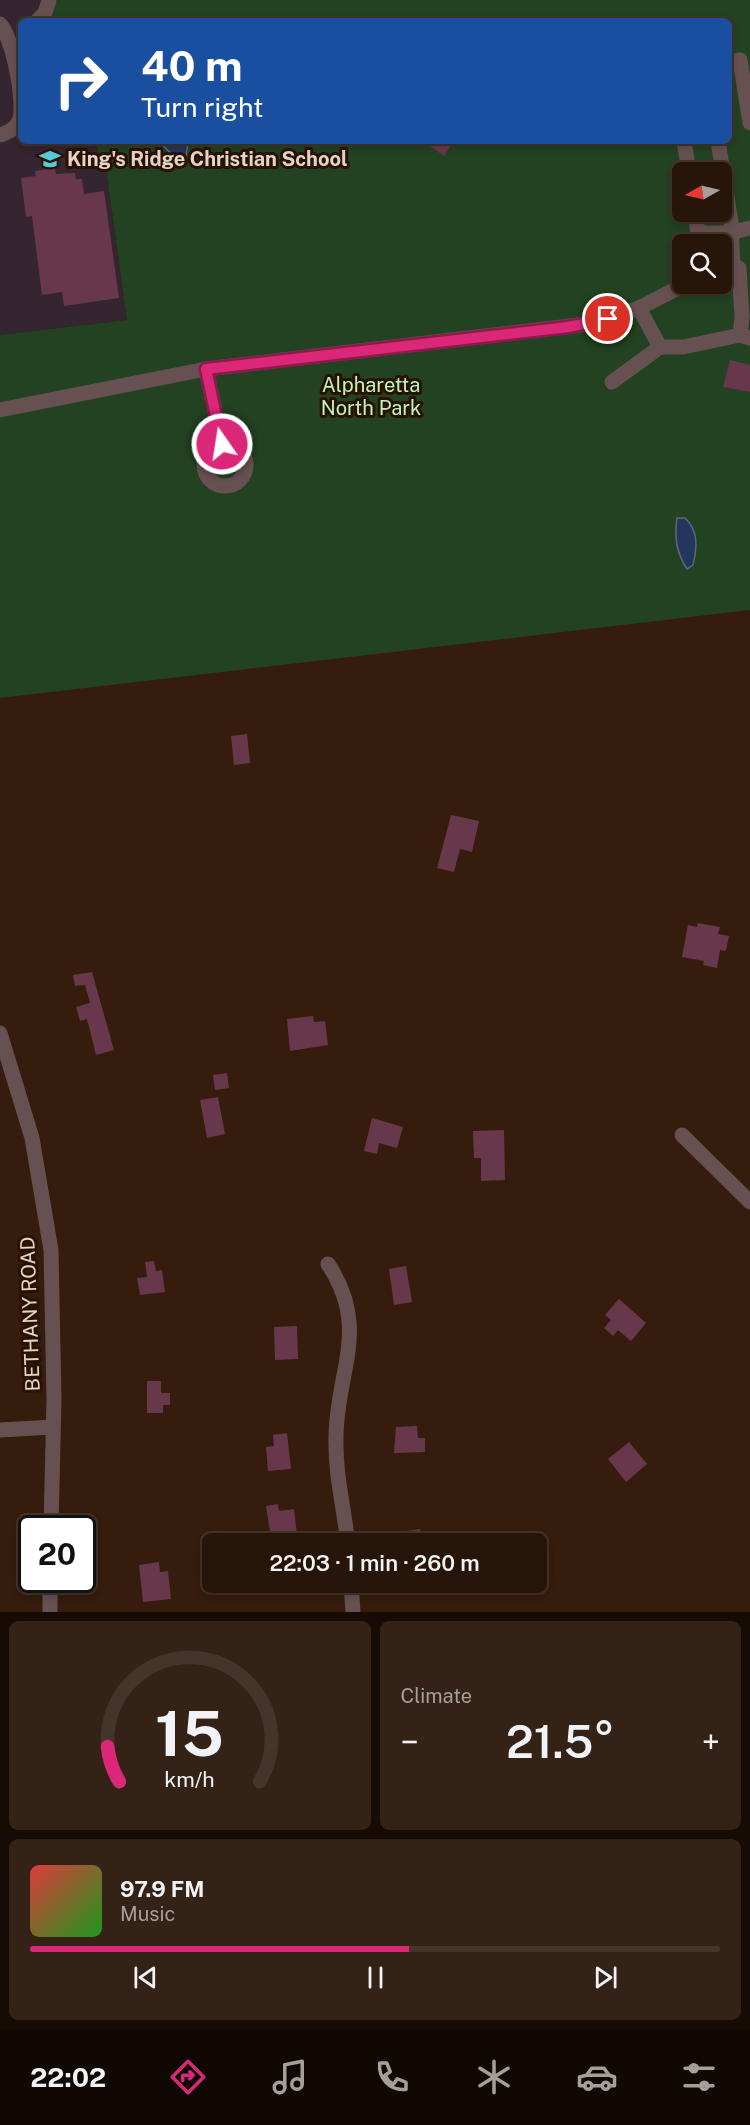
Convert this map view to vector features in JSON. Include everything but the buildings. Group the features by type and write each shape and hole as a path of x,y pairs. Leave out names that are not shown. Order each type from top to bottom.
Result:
{"street":[{"path":"40,18 45,13 49,0"},
{"path":"0,24 16,38 18,94"},
{"path":"732,61 740,60 750,123"},
{"path":"0,135 12,131 18,123"},
{"path":"684,144 687,162"},
{"path":"612,382 660,347 683,347 745,337 718,144"},
{"path":"696,222 698,233 730,233 750,228"},
{"path":"0,410 206,369 596,323 639,308 672,291"},
{"path":"639,308 660,347"},
{"path":"206,369 222,444"},
{"name":"BETHANY ROAD","path":"0,1033 33,1138 51,1250 53,1427 51,1515"},
{"path":"682,1135 750,1202"},
{"path":"328,1264 339,1282 349,1314 351,1338 336,1436 337,1472 346,1533"},
{"path":"0,1430 53,1427"},
{"path":"50,1593 50,1612"},
{"path":"352,1593 353,1612"}],"shaded area":[{"name":"King's Ridge Christian School","path":"0,0 60,0 48,4 53,18 18,18 18,144 96,144 107,176 127,320 0,335"}],"green space":[{"name":"Alpharetta North Park","path":"60,0 750,0 750,610 0,698 0,335 127,320 107,176 96,144 732,144 732,18 53,18 48,4"}],"water":[{"path":"162,144 188,144 186,157 171,153"},
{"path":"677,518 685,518 695,534 693,565 687,569 680,557 677,545"}],"place":[{"name":"King's Ridge Christian School","path":"50,159"}],"route":[{"path":"222,444 206,369 568,327 608,319"}]}
